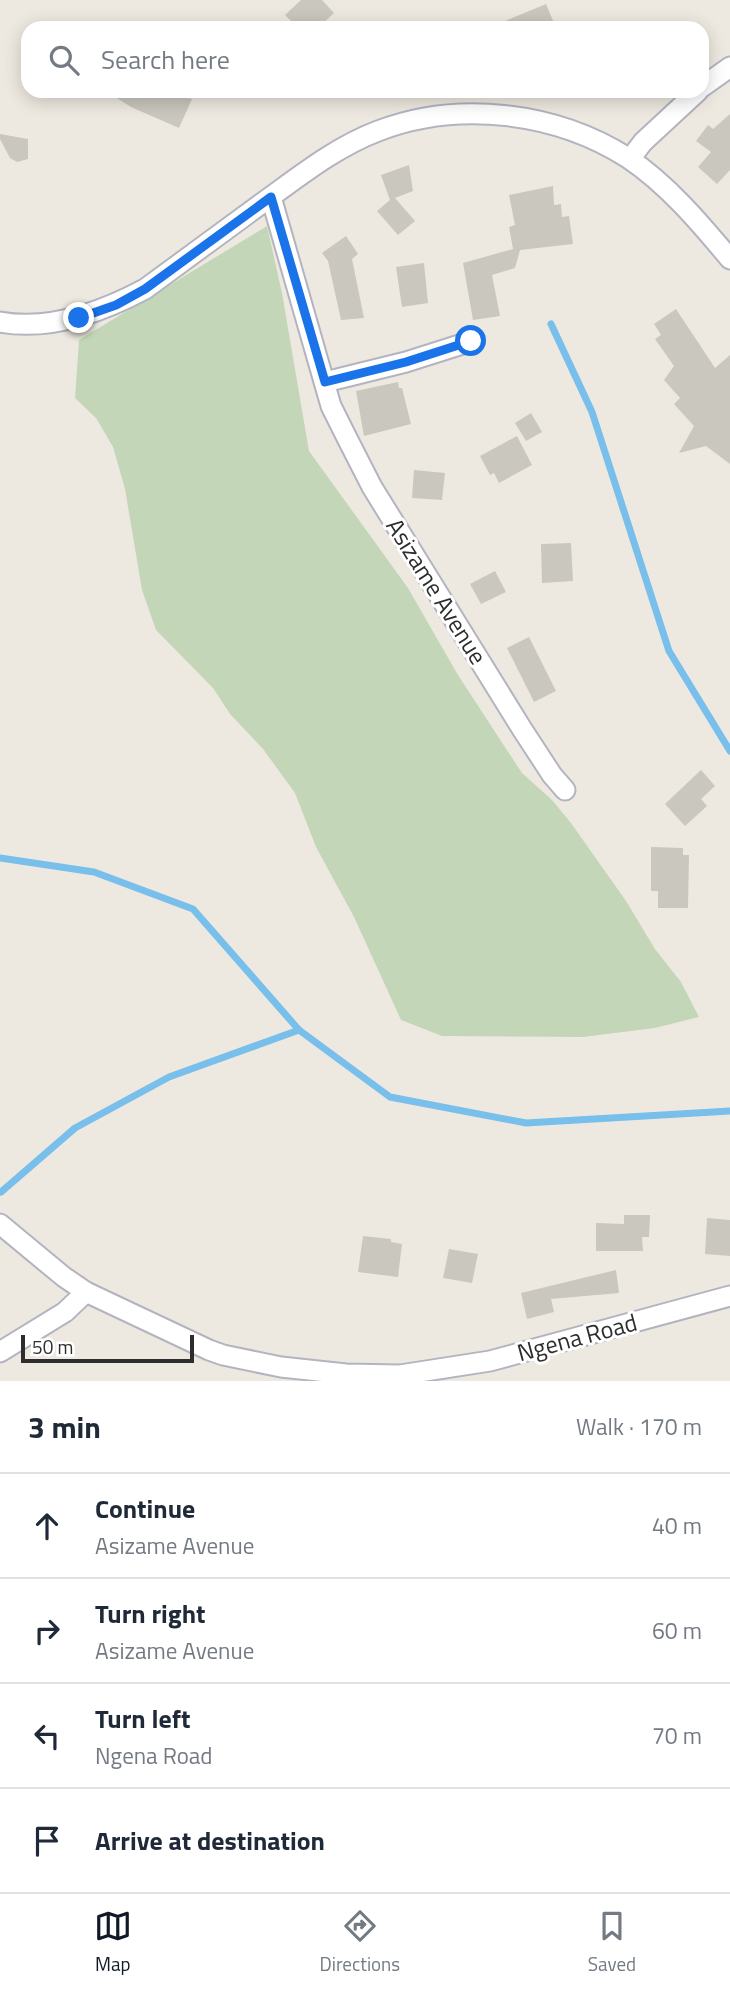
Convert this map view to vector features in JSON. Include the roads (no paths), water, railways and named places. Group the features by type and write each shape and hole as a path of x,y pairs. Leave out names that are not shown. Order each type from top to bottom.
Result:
{"street":[{"path":"709,82 730,67"},
{"path":"630,159 643,142 690,98"},
{"path":"0,322 15,325 79,318 116,305 145,289 322,160 377,131 433,115 486,114 538,120 594,139 630,159 690,211 730,259"},
{"name":"Asizame Avenue","path":"271,197 331,406 372,487 522,729 565,790"},
{"path":"325,382 406,362 471,341"},
{"name":"Ngena Road","path":"0,1224 86,1292 223,1355 281,1367 346,1374 400,1375 489,1361 730,1296"},
{"path":"0,1352 65,1312 86,1292"}],"waterway":[{"path":"551,324 592,412 669,651 730,751"},
{"path":"0,858 94,872 193,909 299,1030 390,1097 526,1123 730,1111"},
{"path":"1,1192 75,1128 169,1077 299,1030"}]}
